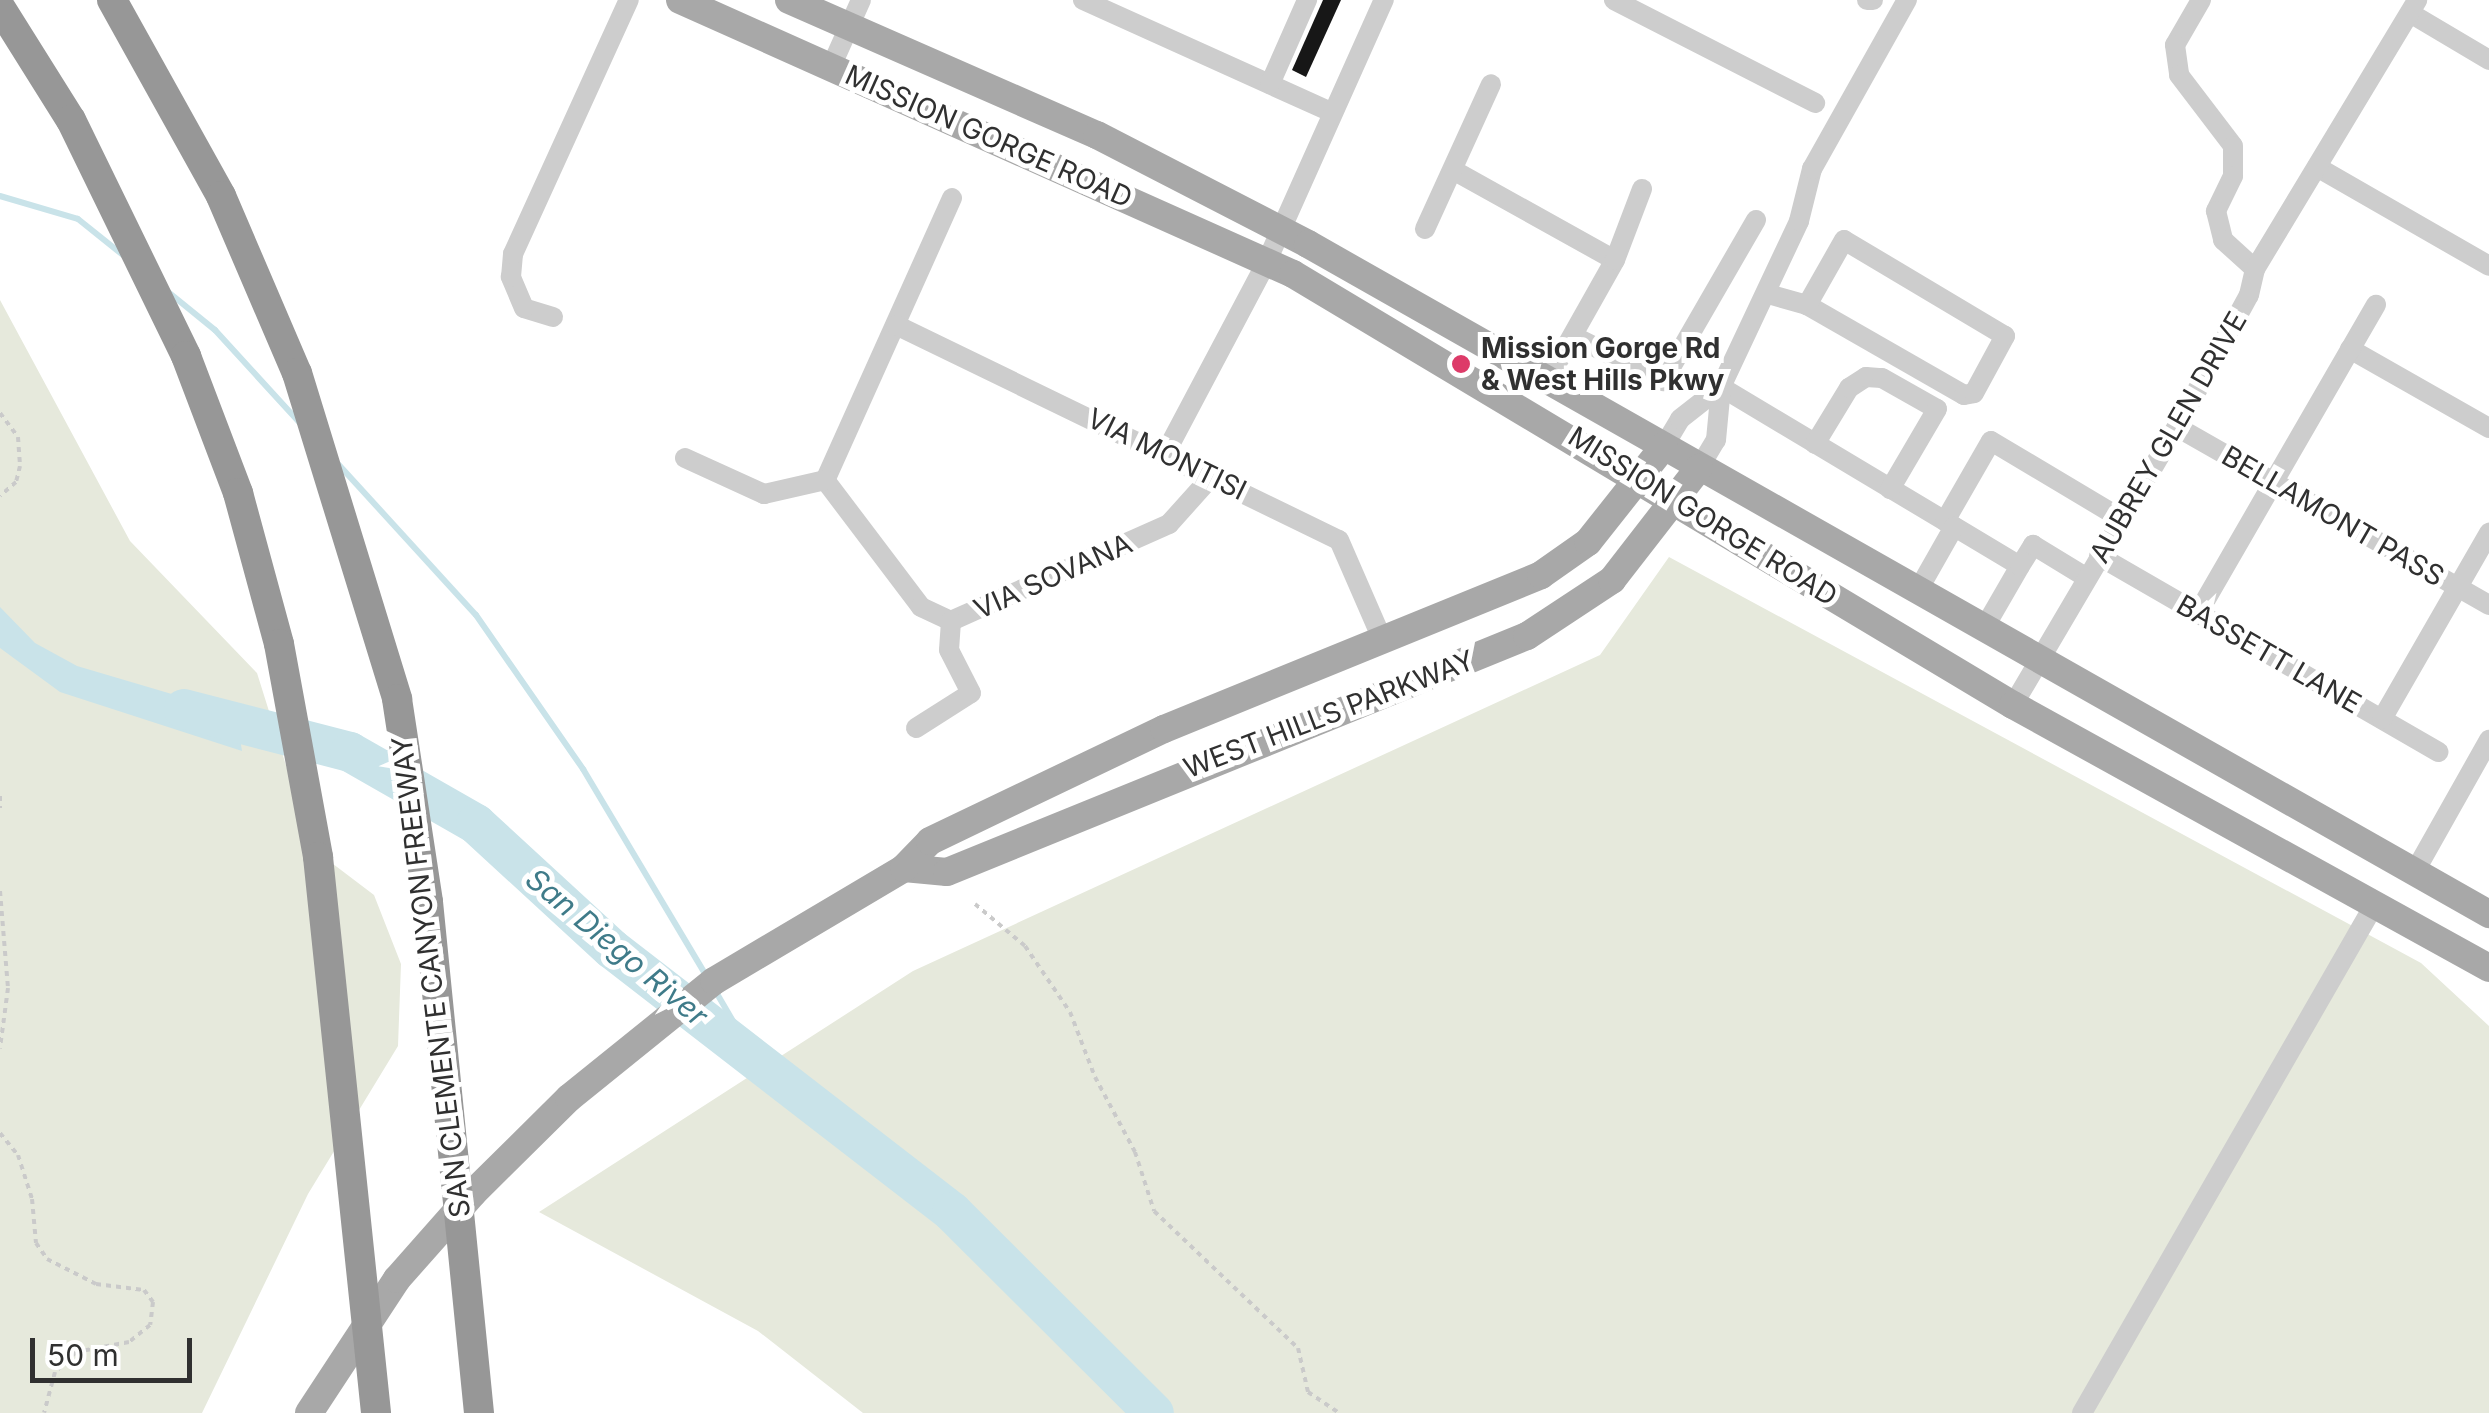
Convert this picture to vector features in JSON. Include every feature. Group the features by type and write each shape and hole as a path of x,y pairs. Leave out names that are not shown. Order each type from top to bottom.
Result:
{"highway":[{"name":"SAN CLEMENTE CANYON FREEWAY","path":"112,0 220,196 298,373 398,698 428,902 479,1413"},
{"path":"0,6 72,120 186,356 238,493 269,606 308,778 376,1413"}],"main road":[{"name":"MISSION GORGE ROAD","path":"680,0 1267,261 2013,705 2489,968"},
{"name":"MISSION GORGE ROAD","path":"790,0 1097,136 1281,230 1549,377 1699,468 2489,914"},
{"name":"WEST HILLS PARKWAY","path":"309,1413 427,1244 522,1142 620,1054 714,981 843,900 904,868 930,841 997,808 1164,729 1382,639 1490,602 1541,576 1588,542 1664,446"},
{"name":"WEST HILLS PARKWAY","path":"904,868 948,872 1364,697 1509,645 1566,616 1612,580 1676,503 1699,468"}],"street":[{"path":"553,317 524,308 511,277 513,254 629,0"},
{"path":"832,68 861,0"},
{"path":"1083,0 1333,112"},
{"path":"1270,84 1307,0"},
{"path":"1166,452 1267,261 1384,0"},
{"path":"1614,0 1815,103"},
{"path":"1699,468 1716,440 1721,388 1768,294 1812,169 1907,0"},
{"path":"2202,0 2175,45 2179,74 2233,146 2234,176 2216,211 2223,240 2255,269"},
{"path":"2413,6 2489,60"},
{"name":"AUBREY GLEN DRIVE","path":"2013,705 2177,427 2250,295 2255,269 2413,6"},
{"path":"1426,229 1491,84"},
{"path":"2317,168 2489,266"},
{"path":"1453,170 1616,260"},
{"path":"1549,377 1616,260 1642,189"},
{"path":"685,458 764,494 824,480 952,198"},
{"path":"1573,336 1664,381 1756,220"},
{"path":"1768,294 1807,305 1964,395 1974,393 2006,336 1844,240 1807,305"},
{"path":"2198,613 2376,305"},
{"name":"VIA MONTISI","path":"896,325 1166,452 1339,540 1382,639"},
{"path":"2350,349 2486,419"},
{"path":"1815,444 1849,388 1866,376 1882,378 1936,409 1890,489"},
{"path":"1721,388 2020,566"},
{"path":"1664,446 1680,419 1721,388"},
{"name":"BELLAMONT PASS","path":"2177,427 2489,605"},
{"path":"1917,592 1991,441 2120,518"},
{"name":"VIA SOVANA","path":"824,480 921,607 951,620 1169,524 1213,475"},
{"path":"2382,719 2489,533"},
{"path":"1983,630 2033,545 2087,578"},
{"name":"BASSETT LANE","path":"2099,556 2439,752"},
{"path":"916,728 971,693 949,650 951,620"},
{"path":"2414,873 2489,740"},
{"path":"2082,1413 2373,907"}],"path":[{"path":"0,413 18,437 20,466 16,482 0,496"},
{"path":"0,796 0,808"},
{"path":"0,891 8,988 0,1048"},
{"path":"976,904 1025,946 1070,1012 1095,1077 1135,1152 1154,1211 1298,1348 1308,1392 1339,1413"},
{"path":"0,1133 18,1155 36,1243 47,1258 96,1284 144,1290 152,1302 150,1325 129,1342 76,1352 55,1372 44,1413"}],"shaded area":[{"path":"0,300 130,541 257,673 312,848 374,895 401,964 398,1046 308,1194 202,1413 0,1413"},
{"path":"1669,557 2421,963 2489,1026 2489,1413 863,1413 758,1331 539,1212 913,971 1600,655"}],"water":[{"path":"0,607 35,643 77,666 236,713 242,751 60,692 0,648"}],"building":[{"path":"1323,0 1341,0 1306,77 1292,70"}],"waterway":[{"path":"0,196 78,219 123,255"},
{"path":"167,291 215,330 300,423"},
{"path":"339,465 476,615 583,769 707,977"},
{"name":"San Diego River","path":"184,709 350,752 476,824 612,949 952,1212 1154,1413"},
{"path":"716,992 751,1052"}],"place":[{"name":"Mission Gorge Rd & West Hills Pkwy","path":"1461,364"}]}
